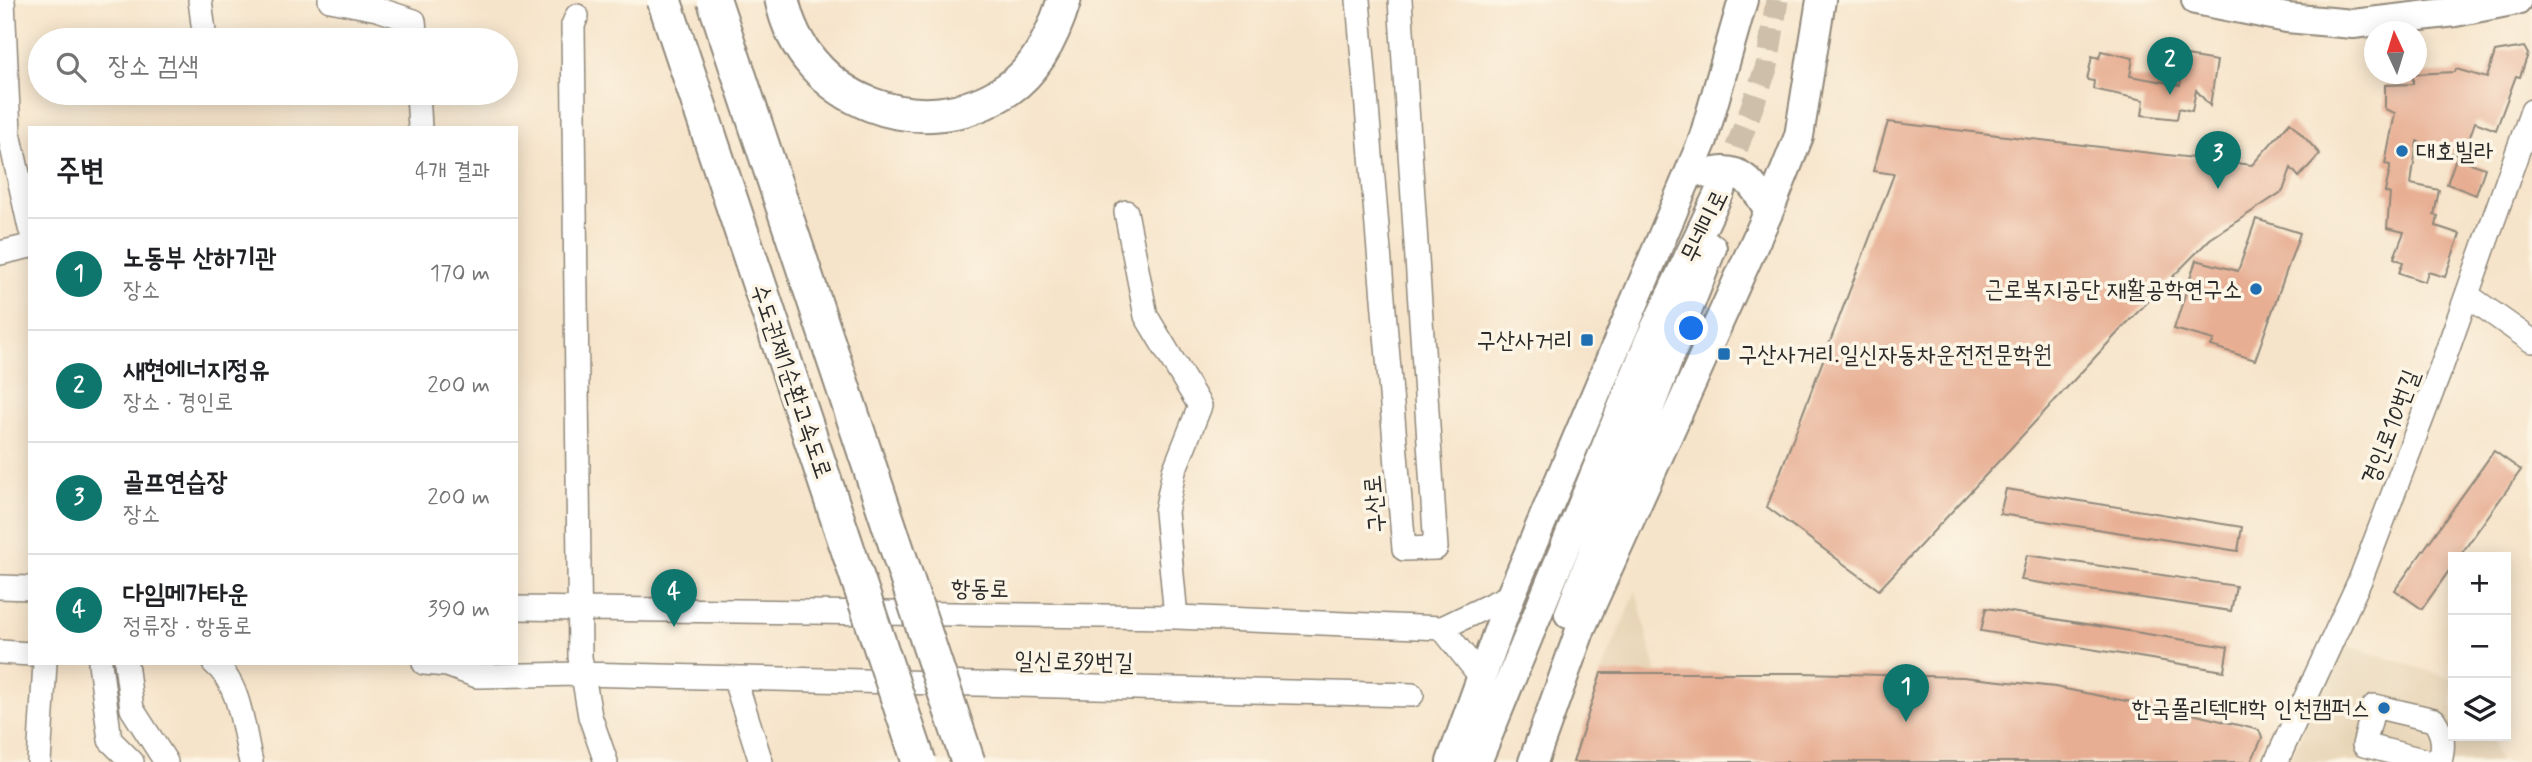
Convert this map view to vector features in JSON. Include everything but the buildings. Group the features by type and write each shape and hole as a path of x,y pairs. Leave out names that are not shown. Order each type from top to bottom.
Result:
{"highway":[{"name":"수도권제1순환고속도로","path":"664,0 919,762"},
{"name":"수도권제1순환고속도로","path":"714,0 968,762"},
{"path":"782,0 785,17 804,54 825,78 854,99 887,113 932,117 973,108 1009,88 1038,59 1057,23 1064,0"},
{"path":"801,0 816,40 835,63 861,82 891,95 931,99 970,91 999,75 1026,49 1043,17 1047,0"}],"main road":[{"path":"1451,762 1511,595 1703,139 1743,0"},
{"path":"1533,762 1581,628 1769,211 1799,136 1821,0"},
{"path":"2196,0 2279,9 2353,24 2455,12 2517,0"},
{"path":"1679,195 1704,176 1722,170 1751,180 1769,211"},
{"name":"무네미로","path":"1476,762 1650,339 1725,180 1721,225 1513,762"}],"street":[{"path":"3,0 9,133 28,219"},
{"path":"200,0 204,28"},
{"path":"331,0 377,5 414,21 414,28"},
{"name":"구산로","path":"1358,0 1404,549 1436,548 1401,0"},
{"path":"577,16 573,39 579,609 582,674 590,716 606,762"},
{"path":"419,105 421,126"},
{"name":"경인로10번길","path":"2276,762 2361,578 2467,295 2532,111"},
{"path":"1126,212 1146,316 1200,406 1174,471 1166,512 1176,617"},
{"path":"0,253 28,246"},
{"path":"2467,295 2532,341"},
{"name":"항동로","path":"518,608 1176,617 1442,628 1511,595"},
{"path":"1442,628 1480,677"},
{"path":"0,652 28,654"},
{"path":"39,762 45,665"},
{"path":"100,665 109,751"},
{"path":"126,665 132,709 166,762"},
{"path":"216,665 225,672 232,685 251,762"},
{"name":"일신로39번길","path":"447,665 477,676 582,674 735,680 1412,695"},
{"path":"735,680 761,762"},
{"path":"2430,762 2364,746 2374,706 2434,720 2441,731 2444,745 2440,762"},
{"path":"109,751 132,709"},
{"path":"109,751 132,762"}],"shaded area":[{"path":"1636,591 1657,675 1601,673"},
{"name":"한국폴리텍대학 인천캠퍼스","path":"2343,644 2448,677 2448,741 2493,741 2499,762 2289,762"}],"tunnel":[{"path":"1725,180 1767,66 1777,0"}],"place":[{"name":"새현에너지정유","path":"2170,95"},
{"name":"대호빌라","path":"2402,151"},
{"name":"골프연습장","path":"2218,189"},
{"name":"근로복지공단 재활공학연구소","path":"2256,289"},
{"name":"구산사거리","path":"1587,340"},
{"name":"구산사거리.일신자동차운전전문학원","path":"1724,354"},
{"name":"다임메가타운","path":"674,627"},
{"name":"한국폴리텍대학 인천캠퍼스","path":"2384,708"},
{"name":"노동부 산하기관","path":"1906,722"}]}
